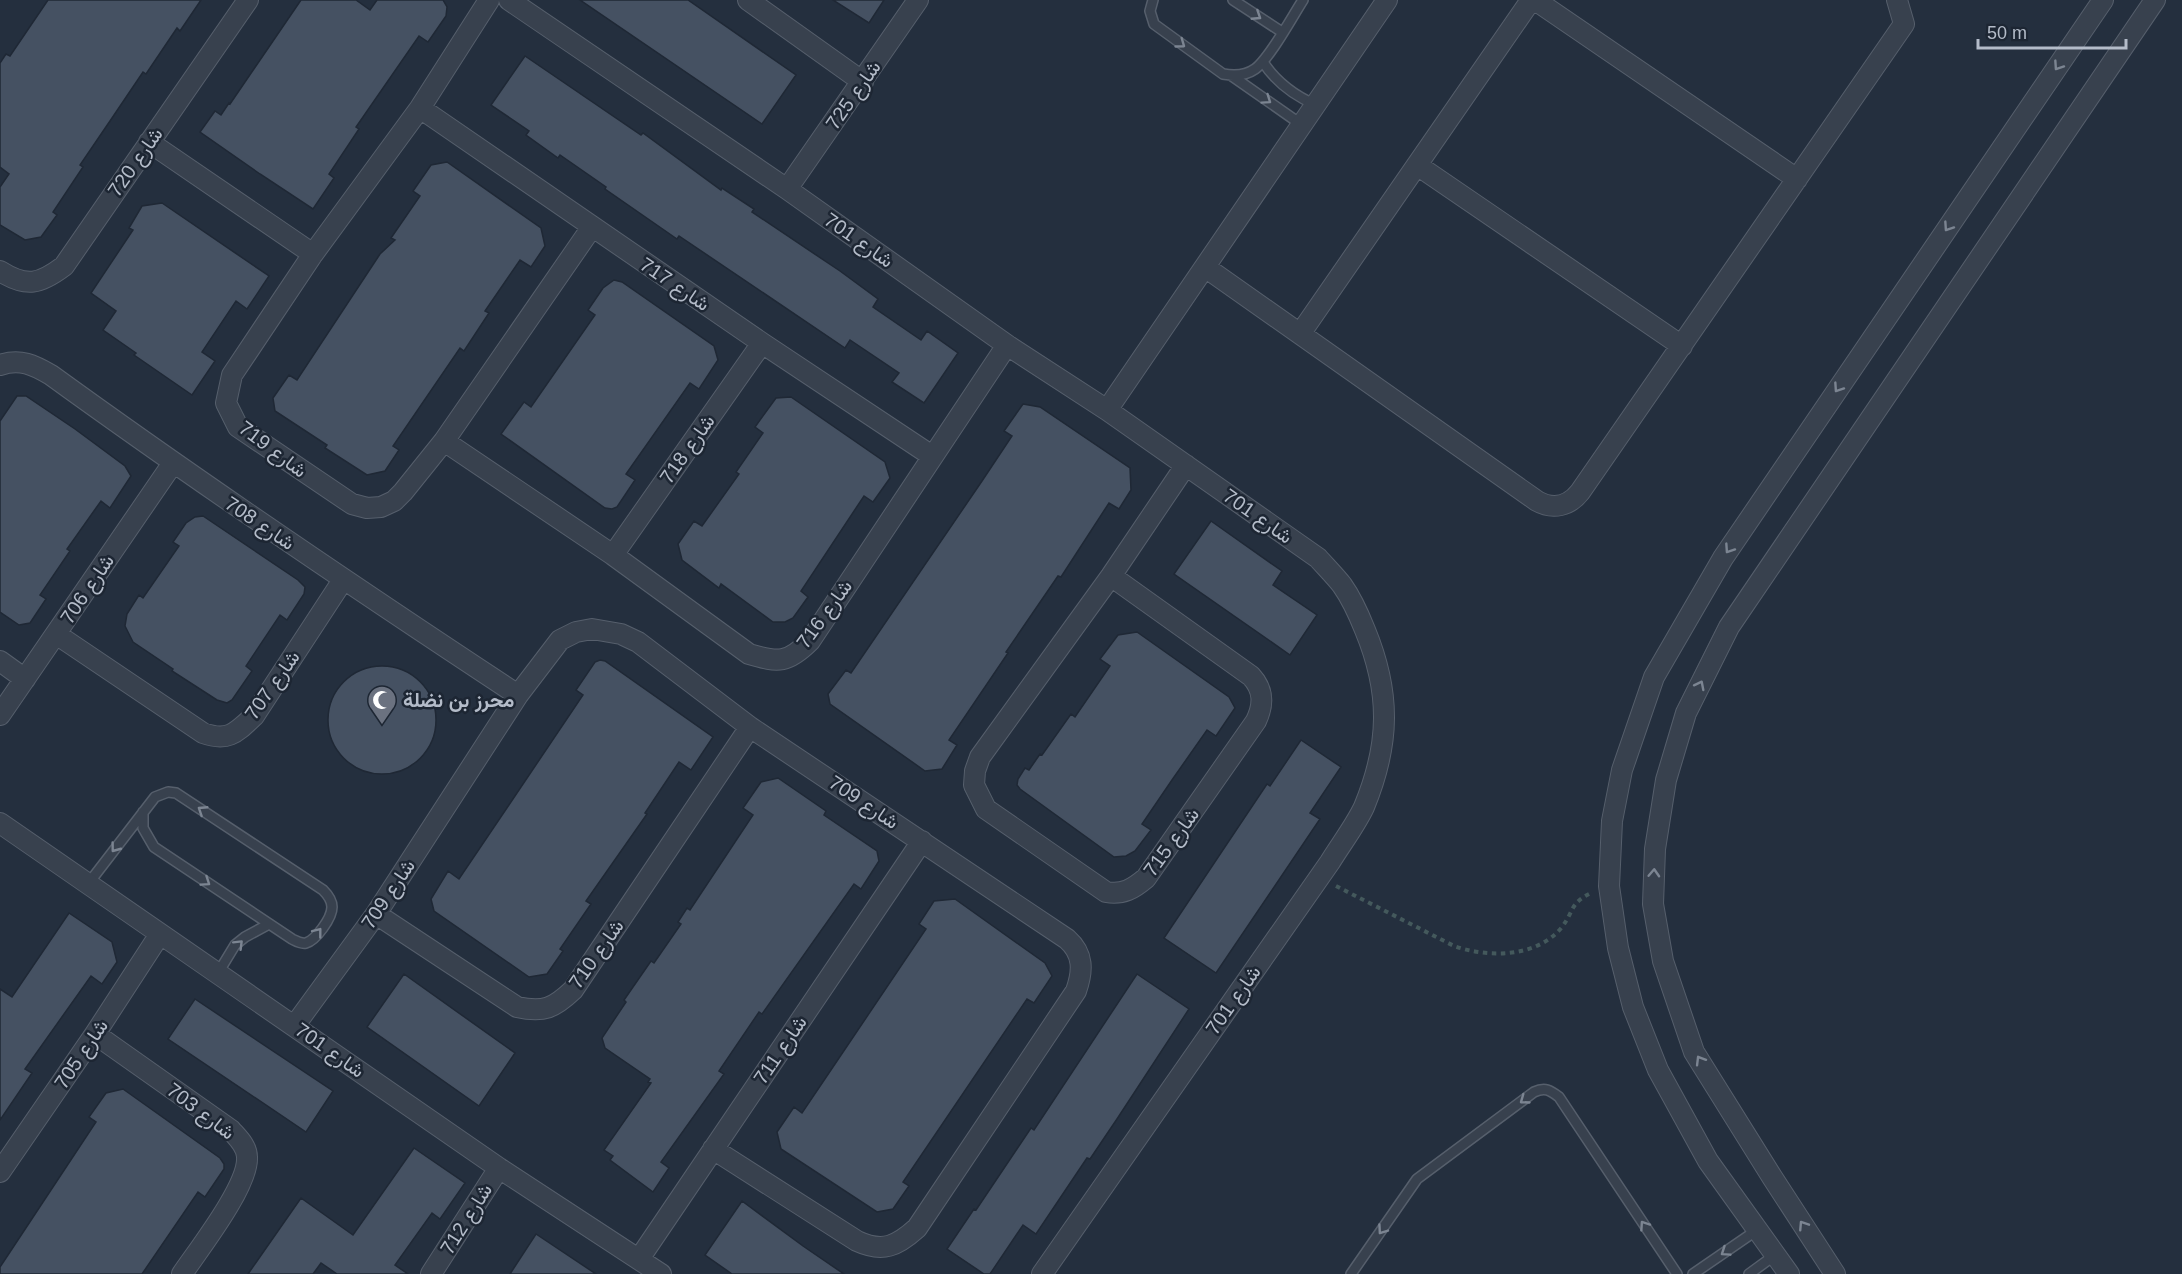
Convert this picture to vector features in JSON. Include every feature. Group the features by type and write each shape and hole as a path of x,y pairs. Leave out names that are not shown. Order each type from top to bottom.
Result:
{"street":[{"name":"شارع 720","path":"0,271 18,281 33,283 48,278 64,266 248,0"},
{"name":"شارع 719","path":"489,0 420,108 313,254 231,375 226,403 238,427 352,504 367,508 381,507 394,501 444,441 592,227"},
{"name":"شارع 701","path":"509,0 787,189 1007,345 1107,410 1318,558 1342,586 1358,614 1374,652 1385,709 1383,743 1377,773 1362,810 1319,878 1042,1274"},
{"name":"شارع 725","path":"787,189 918,0"},
{"path":"1107,410 1387,0"},
{"path":"1300,334 1533,0 1797,179"},
{"path":"1205,267 1537,501 1551,506 1567,504 1580,492 1904,24 1897,0"},
{"path":"1789,1274 1708,1161 1658,1070 1631,997 1618,948 1609,886 1612,821 1622,770 1654,677 1723,558 2103,0"},
{"path":"1835,1274 1694,1052 1663,961 1653,904 1655,849 1666,780 1686,713 1729,627 2155,0"},
{"path":"752,1 863,82"},
{"name":"شارع 717","path":"420,108 762,343 932,456"},
{"path":"149,142 313,254"},
{"path":"1417,165 1682,346"},
{"name":"شارع 718","path":"613,555 762,343"},
{"name":"شارع 716","path":"444,441 613,555 749,654 782,661 799,652 810,640 1007,345"},
{"name":"شارع 708","path":"0,365 9,362 32,364 343,580 518,695"},
{"name":"شارع 706","path":"0,715 173,463"},
{"name":"شارع 715","path":"1111,576 1251,676 1258,684 1263,697 1262,709 1256,721 1146,878 1126,892 1115,894 1106,892 986,809 974,785 975,771 980,757 1111,576 1186,465"},
{"name":"شارع 707","path":"56,634 203,733 215,737 226,737 240,729 254,716 343,580"},
{"name":"شارع 709","path":"295,1025 376,914 518,695 560,640 576,632 592,629 621,634 638,642 750,727 1076,946 1081,957 1082,976 1076,991 918,1228 902,1242 871,1248 713,1149"},
{"path":"0,661 25,679"},
{"name":"شارع 710","path":"376,914 517,1007 542,1010 557,1005 573,990 750,727"},
{"name":"شارع 701","path":"0,823 499,1168 661,1274"},
{"name":"شارع 711","path":"639,1259 922,841"},
{"name":"شارع 705","path":"0,1172 95,1034 160,934"},
{"name":"شارع 703","path":"95,1034 231,1130 243,1143 248,1156 240,1185 182,1274"},
{"name":"شارع 712","path":"435,1273 499,1168"}],"lane":[{"path":"1153,0 1150,11 1154,24 1223,74 1232,76 1302,125"},
{"path":"1233,0 1282,32"},
{"path":"1232,76 1249,72 1263,62 1303,0"},
{"path":"1263,62 1287,90 1316,105"},
{"path":"88,884 142,812 155,797 168,792 176,793 323,890 330,898 332,908 330,916 314,939 301,943 292,939 154,847 143,828 142,812"},
{"path":"218,973 235,945 269,924"},
{"path":"1351,1274 1417,1179 1542,1088 1551,1090 1559,1097 1677,1274"},
{"path":"1693,1274 1757,1230"},
{"path":"1749,1274 1775,1255"}],"path":[{"path":"1319,878 1448,944 1467,951 1493,955 1520,951 1544,941 1562,926 1575,903 1609,886"}],"building":[{"path":"48,0 201,0 180,31 177,28 146,74 143,72 80,165 83,167 53,212 57,215 41,237 25,240 0,225 0,187 9,174 0,167 0,63 6,54 10,56"},
{"path":"301,0 356,0 370,10 377,0 443,0 447,7 446,16 428,42 419,36 356,127 359,129 329,174 334,178 313,209 200,132 215,111 221,115 230,104"},
{"path":"580,0 688,0 796,75 762,124"},
{"path":"833,0 884,0 869,23"},
{"path":"525,56 641,135 643,133 721,190 722,188 754,209 752,212 878,299 873,307 921,340 927,331 958,353 924,403 892,382 899,373 850,340 845,348 679,236 677,239 560,155 558,158 526,135 529,131 491,105"},
{"path":"447,162 541,228 545,246 531,267 520,260 485,311 489,313 464,351 460,348 393,446 399,450 385,471 367,475 325,448 327,445 275,411 273,398 289,375 297,380 380,254 395,240 391,238 420,196 413,191 431,165"},
{"path":"162,203 269,276 247,309 236,301 202,352 215,361 192,395 134,355 136,353 103,330 116,311 91,293 133,230 129,228 142,206"},
{"path":"614,280 622,282 714,346 718,360 699,389 690,383 626,474 635,480 617,507 612,509 605,508 501,434 524,402 531,407 595,315 588,310 603,288"},
{"path":"17,396 26,396 75,429 125,466 131,476 110,508 101,501 67,549 70,551 40,595 46,599 30,623 19,625 0,612 0,421"},
{"path":"791,397 885,462 890,478 873,502 864,496 801,591 808,597 793,618 785,622 773,622 721,584 719,588 682,560 678,544 694,521 702,526 739,474 736,472 763,433 755,427 776,398"},
{"path":"1023,404 1040,407 1130,468 1131,490 1119,509 1109,503 1061,577 1058,576 1006,652 1008,653 949,740 957,745 942,769 925,771 830,704 828,694 846,670 851,673 982,481 1012,436 1004,431"},
{"path":"203,516 305,587 304,594 287,620 280,615 246,666 252,671 232,700 227,703 217,700 172,671 173,669 133,642 125,626 127,614 139,595 143,598 179,546 173,542 186,523 195,517"},
{"path":"1211,521 1282,571 1273,585 1317,615 1290,655 1174,574"},
{"path":"1137,632 1229,697 1235,708 1216,736 1207,730 1172,780 1142,824 1151,830 1135,851 1126,856 1114,857 1017,785 1025,768 1029,770 1040,754 1042,755 1071,714 1075,717 1110,666 1100,659 1118,635"},
{"path":"605,661 713,737 691,770 679,762 645,813 647,814 586,901 591,904 560,949 563,951 547,974 529,977 434,911 431,899 448,871 459,879 583,695 576,690 595,662"},
{"name":"محرز بن نضلة","path":"382,666 403,670 420,682 432,699 436,720 432,741 420,758 403,770 382,774 361,770 344,758 332,741 328,720 332,699 344,682 361,670"},
{"path":"1301,740 1341,767 1310,813 1320,819 1216,973 1164,938 1267,784 1270,786"},
{"path":"778,778 826,811 824,815 877,851 879,861 861,889 854,884 762,1014 759,1012 719,1071 724,1074 661,1162 669,1168 653,1192 610,1160 613,1156 604,1150 651,1083 648,1082 650,1079 605,1048 602,1038 626,1002 624,1000 651,961 654,963 681,924 678,922 687,908 690,910 753,815 743,808 761,782"},
{"path":"955,899 1045,963 1052,976 1034,1003 1027,999 903,1182 909,1186 893,1209 877,1212 781,1149 777,1132 794,1107 802,1113 926,929 919,924 934,901"},
{"path":"69,913 112,942 117,962 102,984 91,976 25,1069 32,1073 0,1120 0,989 12,997"},
{"path":"404,974 515,1053 479,1106 367,1027"},
{"path":"1137,974 1189,1009 1090,1159 1087,1158 1036,1234 1023,1225 990,1274 984,1274 947,1249 1031,1128 1034,1130"},
{"path":"195,999 333,1091 306,1132 168,1039"},
{"path":"123,1089 220,1158 224,1169 205,1197 198,1192 142,1274 0,1274 0,1267 96,1122 89,1117 106,1093"},
{"path":"414,1148 465,1183 440,1219 432,1213 395,1265 408,1274 337,1274 321,1263 313,1274 248,1274 301,1198 353,1235"},
{"path":"742,1201 844,1274 732,1274 705,1255"},
{"path":"536,1234 596,1274 510,1274"}],"place":[{"name":"محرز بن نضلة","path":"382,726"}]}
